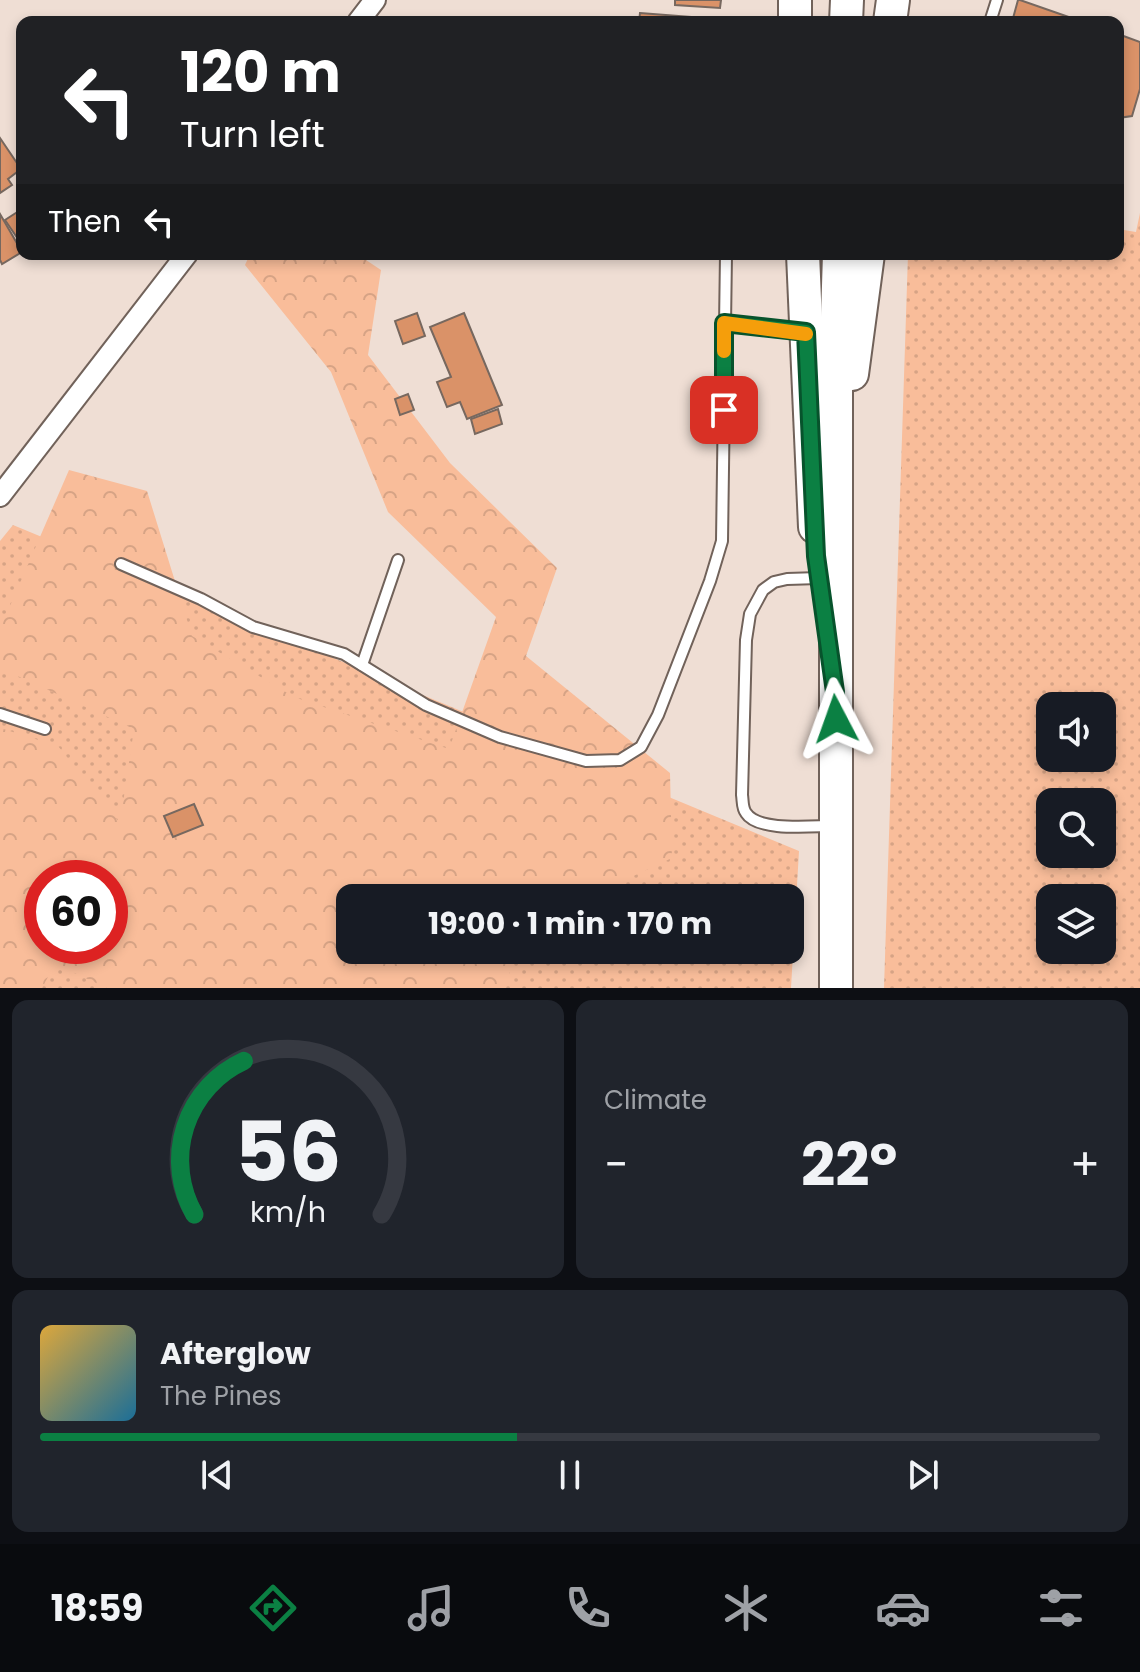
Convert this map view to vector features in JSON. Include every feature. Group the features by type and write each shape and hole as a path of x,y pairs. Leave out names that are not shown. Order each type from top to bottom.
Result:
{"main road":[{"path":"803,260 819,578 835,692"},
{"path":"836,988 835,476 839,260"},
{"path":"835,476 867,260"}],"street":[{"path":"363,16 375,0"},
{"path":"0,496 182,260"}],"lane":[{"path":"121,564 201,599 253,627 344,654 426,705 500,737 586,761 620,760 641,747 664,700 710,581 722,541 726,260"},
{"path":"724,323 806,332"},
{"path":"362,665 398,560"},
{"path":"819,578 774,582 763,590 750,614 746,640 742,795 744,811 752,821 768,825 838,826"},
{"path":"0,714 45,729"}],"green space":[{"path":"1140,213 1140,988 884,988 908,260 1124,260 1124,230 1136,232"},
{"path":"247,260 366,260 381,270 368,355 450,463 557,568 526,656 670,773 672,858 616,884 336,884 336,964 514,964 502,988 107,988 55,964 42,988 0,988 0,728 58,746 120,823 134,729 0,668 0,629 69,470 147,491 192,636 294,697 449,749 496,617 388,512 331,372 245,265"},
{"path":"13,525 799,851 797,884 336,884 336,964 792,964 791,988 0,988 0,541"}],"building":[{"path":"675,0 721,0 720,8 675,5"},
{"path":"1020,0 1066,16 1014,16"},
{"path":"640,13 678,16 640,16"},
{"path":"1124,36 1140,42 1140,89 1132,116 1124,117"},
{"path":"0,138 16,162 16,173 8,179 12,185 0,193"},
{"path":"16,213 16,236 5,220"},
{"path":"0,214 16,242 16,256 2,264"},
{"path":"417,313 425,336 403,344 395,321"},
{"path":"464,313 502,405 467,419 460,402 447,407 437,382 451,377 430,327"},
{"path":"408,394 414,410 400,415 395,399"},
{"path":"498,409 502,424 475,434 471,419"},
{"path":"194,804 203,825 173,837 164,816"}],"slow traffic":[{"path":"724,351 724,323 806,334"}],"route":[{"path":"724,410 724,323 806,332 816,556 836,719"}]}
